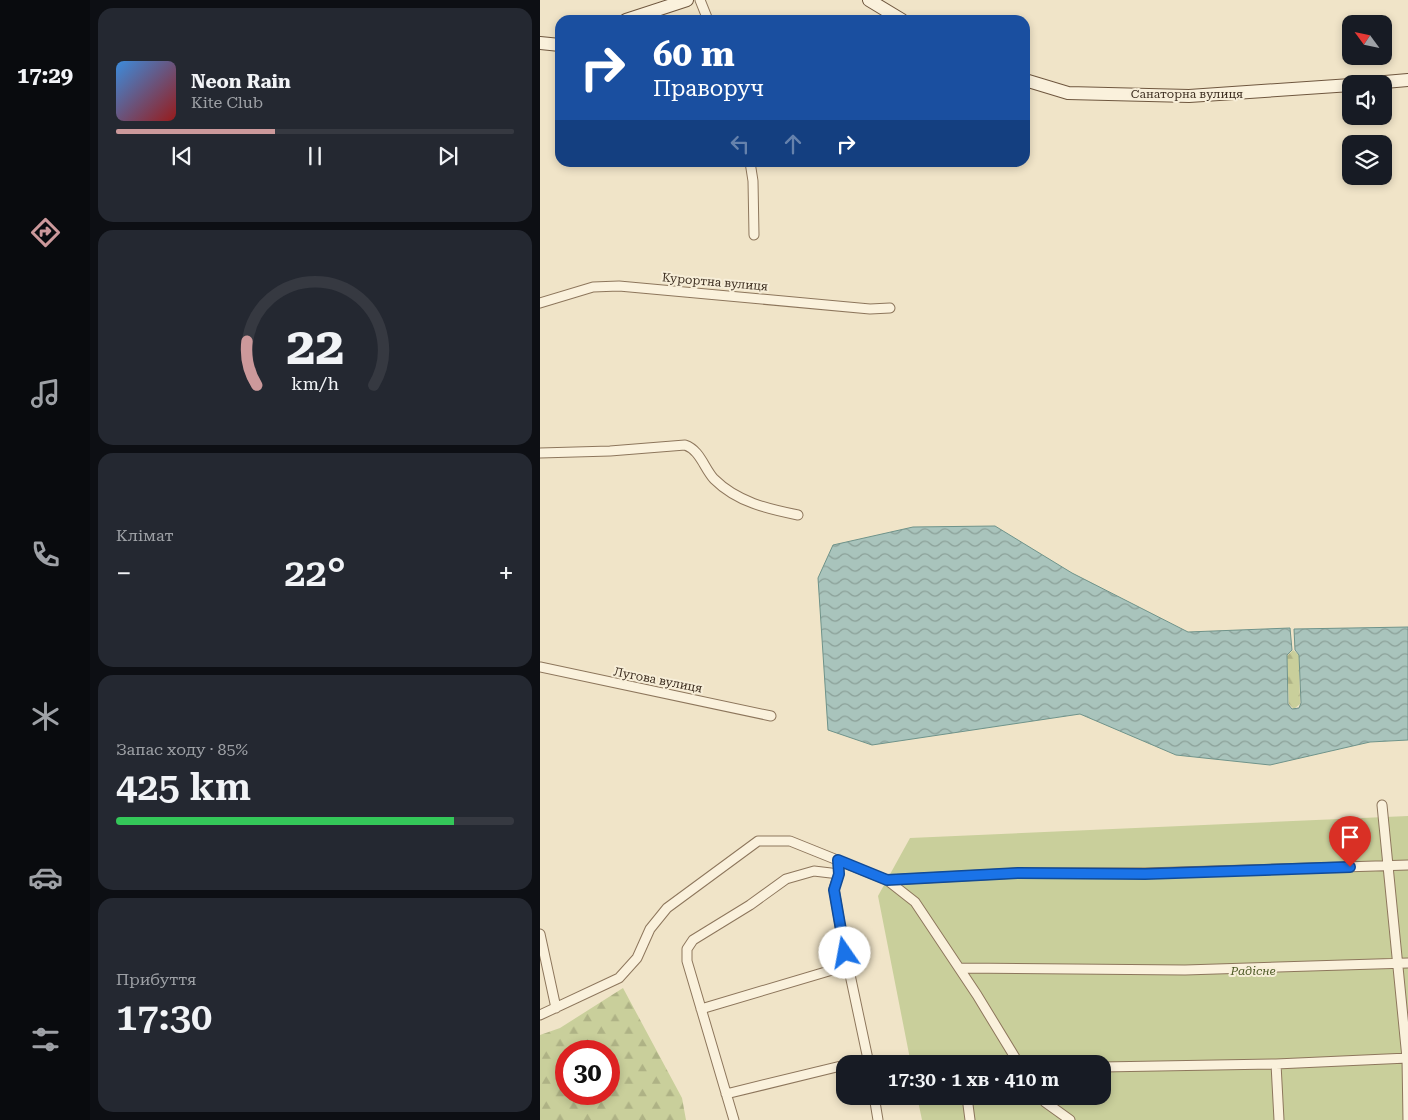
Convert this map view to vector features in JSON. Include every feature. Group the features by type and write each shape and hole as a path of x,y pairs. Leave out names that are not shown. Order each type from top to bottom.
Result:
{"street":[{"path":"641,15 686,0"},
{"path":"700,0 706,15"},
{"path":"869,0 894,15"},
{"path":"540,43 555,44"},
{"path":"1392,81 1408,80"},
{"name":"Санаторна вулиця","path":"1030,82 1068,93 1189,96 1342,86"},
{"path":"751,167 753,181 754,235"},
{"name":"Курортна вулиця","path":"540,303 593,287 613,286 870,309 890,308"},
{"path":"540,453 610,451 685,444 696,451 708,473 732,494 744,500 798,515"},
{"name":"Лугова вулиця","path":"540,667 771,716"},
{"path":"1382,805 1396,963 1407,1058 1408,1120"},
{"path":"540,1016 618,978 637,958 650,929 667,908 758,841 790,841 887,880 915,902 960,968 1013,1055"},
{"path":"838,860 839,874 834,890 867,1055"},
{"path":"887,880 1018,873 1145,874 1408,865"},
{"path":"734,1120 687,961 687,949 693,940 750,905 786,879 814,871 839,874"},
{"path":"540,934 556,1008"},
{"path":"960,968 1185,970 1408,963"},
{"path":"701,1009 839,968 849,968"},
{"path":"1111,1067 1276,1064 1407,1058"},
{"path":"1276,1064 1279,1120"},
{"path":"726,1094 836,1067"},
{"path":"876,1105 878,1120"},
{"path":"968,1105 970,1120"},
{"path":"1050,1105 1070,1120"}],"green space":[{"path":"1293,650 1299,655 1300,704 1294,709 1289,704 1287,656"},
{"name":"Радісне","path":"1408,816 1408,1120 922,1120 919,1105 1111,1105 1111,1055 909,1055 878,896 910,838"},
{"path":"623,988 682,1098 686,1120 540,1120 540,1035 560,1028"}],"water":[{"path":"995,526 1072,573 1188,632 1290,628 1292,650 1287,655 1288,704 1292,709 1299,708 1301,703 1299,655 1295,650 1294,629 1408,627 1408,740 1370,742 1270,765 1176,755 1080,714 872,745 828,730 818,578 833,545 913,527"}],"route":[{"path":"845,953 834,890 839,874 838,860 887,880 1018,873 1145,874 1350,867"}]}
